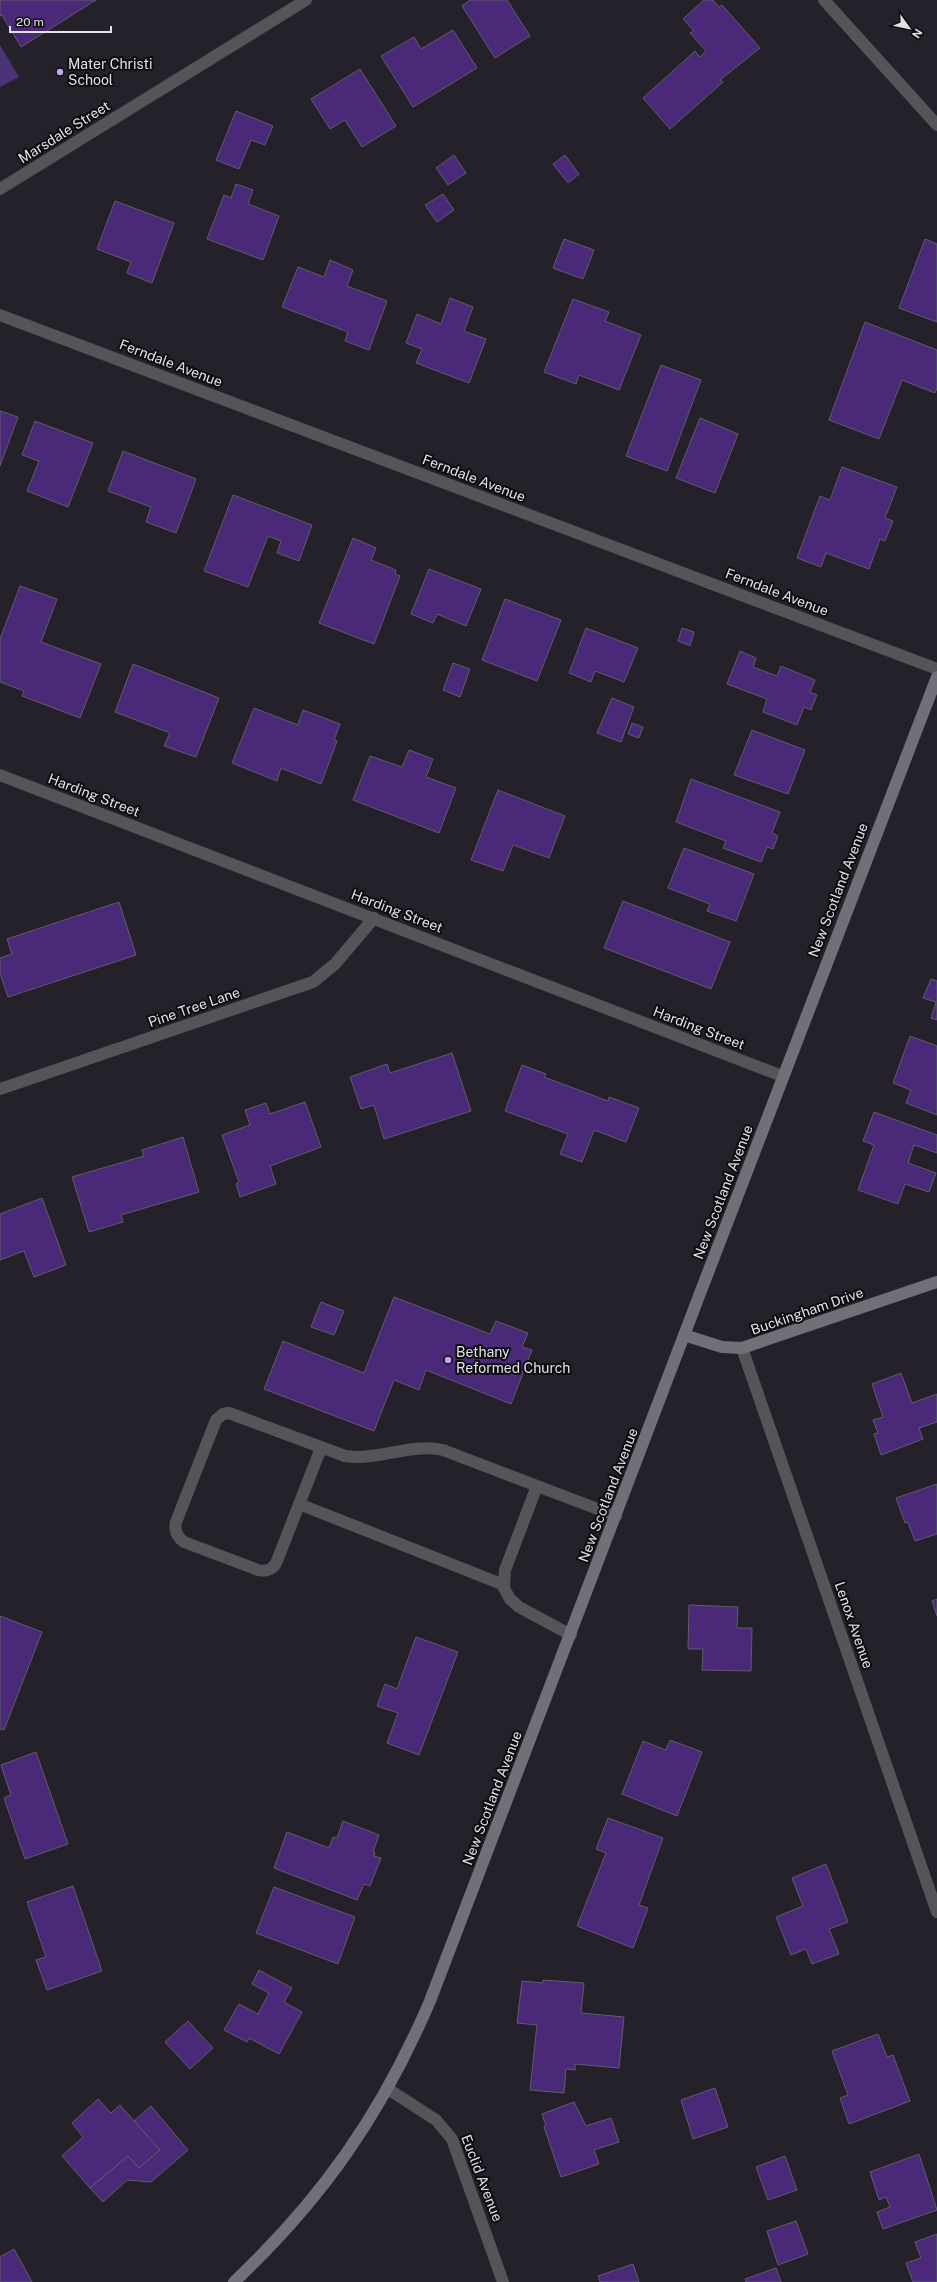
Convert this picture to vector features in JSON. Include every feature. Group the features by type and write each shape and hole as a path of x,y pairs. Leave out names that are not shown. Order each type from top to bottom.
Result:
{"street":[{"name":"Marsdale Street","path":"0,189 306,0"},
{"path":"824,0 937,125"},
{"name":"Ferndale Avenue","path":"0,315 937,669"},
{"name":"New Scotland Avenue","path":"234,2282 272,2246 330,2178 356,2142 388,2089 430,2001 571,1635 782,1076 937,677"},
{"name":"Harding Street","path":"0,775 782,1076"},
{"name":"Pine Tree Lane","path":"0,1090 313,982 335,964 374,918"},
{"name":"Buckingham Drive","path":"684,1335 722,1347 742,1348 937,1282"},
{"name":"Lenox Avenue","path":"742,1348 937,1912"},
{"path":"321,1448 276,1564 266,1570 258,1570 184,1542 175,1531 176,1522 215,1423 223,1414 234,1414 321,1448 351,1457 418,1448 437,1449 616,1516"},
{"path":"537,1486 505,1570 504,1585 510,1599 519,1607 571,1635"},
{"path":"299,1504 504,1585"},
{"name":"Euclid Avenue","path":"388,2089 436,2120 452,2139 503,2282"}],"shaded area":[{"path":"0,45 19,77 0,87"}],"building":[{"path":"0,0 96,0 21,47 2,15 0,16"},
{"path":"470,0 507,0 530,36 495,58 462,6"},
{"path":"704,0 713,0 719,7 722,5 760,48 720,80 723,82 670,129 643,98 695,51 700,57 706,51 690,33 694,31 683,19"},
{"path":"453,30 477,68 413,107 381,56 414,37 421,49"},
{"path":"360,69 396,126 362,147 345,120 330,129 311,99"},
{"path":"236,111 273,126 265,145 251,140 239,169 216,160"},
{"path":"454,155 466,173 448,185 436,168"},
{"path":"565,155 579,174 568,183 553,164"},
{"path":"236,184 253,190 248,204 279,216 263,260 207,239 224,195 231,198"},
{"path":"443,194 454,210 437,222 425,205"},
{"path":"115,201 174,223 152,283 127,273 131,262 97,249"},
{"path":"564,239 594,250 583,279 553,268"},
{"path":"925,239 937,244 937,322 899,308"},
{"path":"330,260 353,270 347,286 387,301 369,350 345,341 348,332 282,307 298,267 324,277"},
{"path":"450,298 473,307 464,331 486,339 469,383 416,363 422,349 406,343 417,314 441,324"},
{"path":"573,299 609,312 605,321 641,335 619,390 579,375 576,384 544,372"},
{"path":"865,322 937,350 937,388 935,393 902,380 879,439 829,420"},
{"path":"661,365 701,380 667,471 626,456"},
{"path":"0,411 18,417 0,466"},
{"path":"700,418 738,434 715,493 676,478"},
{"path":"35,421 93,443 68,507 27,491 39,461 22,455"},
{"path":"123,451 196,479 176,533 146,522 151,507 108,491"},
{"path":"842,467 897,487 885,518 893,521 885,541 880,539 869,569 826,553 821,567 797,558 820,496 830,500"},
{"path":"233,495 312,525 299,561 277,553 281,541 268,536 248,587 204,571"},
{"path":"353,538 376,548 371,560 396,570 395,574 400,576 374,644 319,623"},
{"path":"429,569 481,589 466,626 437,614 433,623 411,614"},
{"path":"20,586 57,599 41,642 101,664 80,718 22,696 24,691 0,682 0,639"},
{"path":"505,599 561,620 537,681 482,660"},
{"path":"586,628 638,648 624,682 595,671 591,682 569,673"},
{"path":"682,628 694,632 690,646 678,641"},
{"path":"740,651 756,658 753,667 777,676 781,666 815,680 810,692 817,695 811,710 804,707 797,725 763,712 767,699 727,684"},
{"path":"453,663 470,669 460,697 443,690"},
{"path":"133,664 219,698 196,757 164,746 170,733 115,712"},
{"path":"612,698 634,707 621,742 597,733"},
{"path":"254,708 298,725 303,710 340,724 334,740 337,741 321,784 281,768 277,781 232,763"},
{"path":"632,723 643,727 639,738 628,734"},
{"path":"752,730 805,750 788,794 734,775"},
{"path":"409,750 433,759 426,777 456,788 439,833 353,800 370,756 402,767"},
{"path":"691,779 780,812 772,833 778,836 773,849 767,847 761,862 723,848 726,841 676,822"},
{"path":"498,790 565,816 549,858 513,845 503,871 471,860"},
{"path":"684,848 754,874 736,921 707,911 710,904 668,888"},
{"path":"623,901 730,942 711,989 604,948"},
{"path":"119,902 136,955 8,997 0,973 0,958 12,954 7,939"},
{"path":"931,979 937,981 937,1020 931,1018 936,1002 923,998"},
{"path":"910,1036 937,1046 937,1115 906,1103 911,1090 893,1083"},
{"path":"452,1053 471,1111 384,1139 374,1105 361,1109 350,1077 387,1064 390,1073"},
{"path":"522,1065 546,1074 544,1077 608,1101 609,1097 639,1108 626,1142 594,1130 582,1162 560,1154 568,1134 505,1111"},
{"path":"305,1102 321,1147 270,1166 276,1184 240,1197 236,1184 239,1182 222,1135 250,1125 245,1110 266,1103 270,1114"},
{"path":"874,1112 937,1135 937,1153 914,1145 908,1163 936,1173 929,1192 905,1184 898,1204 858,1190 874,1145 863,1141"},
{"path":"183,1137 199,1192 121,1215 123,1222 89,1232 72,1177 144,1156 142,1150"},
{"path":"42,1198 66,1265 34,1277 24,1251 0,1260 0,1214"},
{"name":"Bethany Reformed Church","path":"394,1297 490,1334 496,1321 528,1333 522,1347 532,1350 511,1404 426,1370 419,1390 394,1380 374,1431 264,1389 283,1341 364,1373"},
{"path":"321,1302 344,1311 334,1335 311,1327"},
{"path":"901,1373 912,1403 937,1394 937,1422 919,1428 923,1439 881,1455 874,1434 878,1433 873,1420 883,1417 872,1384"},
{"path":"937,1484 937,1534 915,1541 908,1522 905,1523 896,1498"},
{"path":"937,1599 937,1616 932,1601"},
{"path":"689,1605 738,1607 737,1628 752,1628 751,1671 702,1670 703,1649 688,1649"},
{"path":"0,1616 42,1632 4,1730 0,1729"},
{"path":"416,1637 458,1652 419,1755 387,1743 398,1713 377,1706 385,1684 397,1689"},
{"path":"670,1740 702,1752 677,1816 622,1794 643,1741 666,1750"},
{"path":"36,1752 68,1844 25,1859 4,1798 11,1795 1,1765"},
{"path":"608,1818 663,1838 639,1905 648,1908 633,1948 577,1926 606,1853 596,1849"},
{"path":"343,1821 379,1835 373,1852 375,1852 374,1856 381,1858 370,1886 364,1884 357,1900 274,1868 287,1832 329,1848 333,1837 337,1838"},
{"path":"826,1864 848,1922 829,1929 839,1954 812,1964 806,1949 791,1955 776,1917 803,1906 792,1878"},
{"path":"73,1886 102,1971 47,1990 36,1960 46,1957 27,1902"},
{"path":"274,1887 355,1917 338,1964 256,1933"},
{"path":"259,1970 292,1988 284,2002 302,2012 279,2054 249,2038 247,2042 224,2030 239,2004 258,2014 269,1993 252,1984"},
{"path":"543,1980 584,1983 581,2013 624,2017 619,2068 575,2064 575,2070 566,2069 564,2093 530,2090 537,2025 517,2023 522,1981 543,1983"},
{"path":"188,2021 213,2048 190,2069 165,2042"},
{"path":"878,2034 887,2057 893,2055 910,2101 849,2124 840,2098 848,2095 832,2051"},
{"path":"715,2088 728,2127 693,2139 681,2100"},
{"path":"98,2099 111,2113 120,2105 160,2150 139,2168 128,2156 90,2188 62,2156 83,2137 72,2123"},
{"path":"574,2102 586,2126 611,2118 619,2142 594,2150 599,2164 561,2177 544,2127 546,2126 542,2114"},
{"path":"151,2106 188,2150 151,2182 127,2180 103,2202 90,2188 128,2156 139,2168 160,2150 134,2121"},
{"path":"919,2154 937,2210 883,2229 877,2212 890,2207 886,2197 879,2200 870,2172"},
{"path":"785,2156 797,2190 768,2200 756,2167"},
{"path":"796,2221 808,2254 778,2265 767,2231"},
{"path":"937,2234 937,2282 913,2282 906,2263 921,2258 915,2242"},
{"path":"14,2249 32,2282 0,2282 0,2257"},
{"path":"633,2264 639,2282 600,2282 598,2276"},
{"path":"776,2268 781,2282 746,2282 745,2279"}],"place":[{"name":"Mater Christi School","path":"60,72"},
{"name":"Bethany Reformed Church","path":"448,1360"}]}
